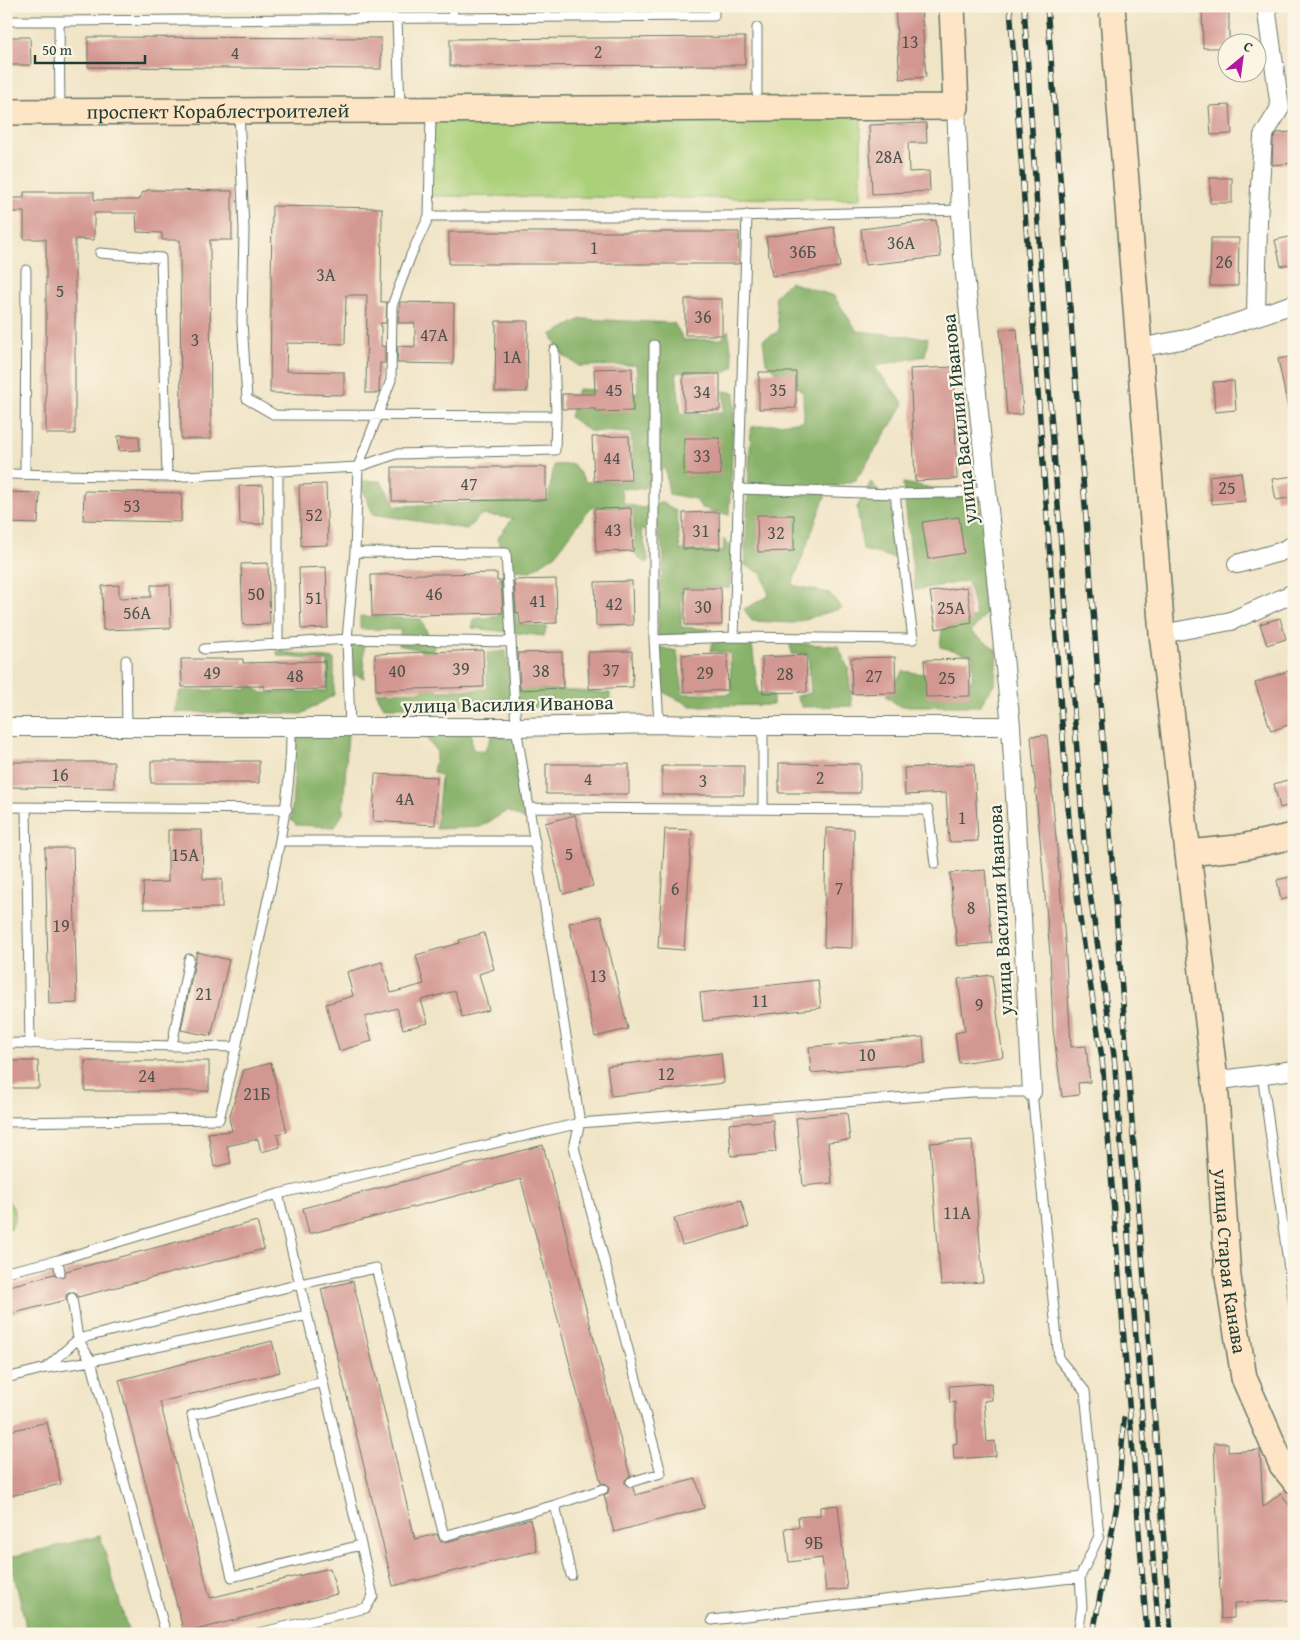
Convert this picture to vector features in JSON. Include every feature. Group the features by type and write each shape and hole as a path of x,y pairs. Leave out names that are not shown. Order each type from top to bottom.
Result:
{"street":[{"path":"952,6 956,107"},
{"name":"улица Старая Канава","path":"1112,6 1162,634 1215,1081 1228,1277 1244,1378 1282,1464 1294,1480"},
{"path":"1256,315 1258,222 1263,136 1287,107 1266,6"},
{"name":"проспект Кораблестроителей","path":"6,112 956,107"},
{"name":"улица Василия Иванова","path":"956,107 961,210 1011,726 1032,1092"},
{"path":"1139,348 1174,343 1294,304"},
{"path":"1237,564 1280,552 1294,545"},
{"path":"1162,634 1231,621 1294,593"},
{"name":"улица Василия Иванова","path":"6,727 350,727 659,724 1011,726"},
{"path":"1188,853 1237,848 1294,836"},
{"path":"1215,1081 1294,1070"}],"lane":[{"path":"362,19 363,6"},
{"path":"452,6 452,17"},
{"path":"6,21 714,16 714,6"},
{"path":"397,18 400,109"},
{"path":"59,21 60,111"},
{"path":"757,28 757,93"},
{"path":"350,727 347,639 355,552 358,467 391,380 392,306 410,255 429,216 431,110"},
{"path":"239,111 244,230 242,322 247,399 275,415 556,416"},
{"path":"429,216 747,215 961,210"},
{"path":"734,637 747,215"},
{"path":"100,254 161,258 167,477"},
{"path":"26,270 26,474"},
{"path":"654,345 654,640 659,724"},
{"path":"6,474 167,477 358,467 396,454 555,450 554,350"},
{"path":"278,471 278,645"},
{"path":"739,488 895,494 988,492"},
{"path":"654,640 734,637 912,639 895,494"},
{"path":"355,552 506,553 516,726 580,1123 574,1148 661,1473 631,1482"},
{"path":"204,649 347,639 511,642"},
{"path":"126,660 127,727"},
{"path":"763,726 763,809"},
{"path":"6,1122 219,1119 237,1047 287,809 292,758 291,727"},
{"path":"6,808 287,809"},
{"path":"26,808 30,1044"},
{"path":"530,808 928,810 935,864"},
{"path":"280,841 535,841"},
{"path":"172,1046 189,959"},
{"path":"6,1043 237,1047"},
{"path":"1262,1074 1294,1305"},
{"path":"6,1272 58,1260 278,1194 580,1123 972,1092 1032,1092 1059,1359 1086,1390 1099,1536 1080,1578 1082,1607 1078,1634"},
{"path":"254,1634 366,1608 373,1596 278,1194"},
{"path":"58,1260 60,1272"},
{"path":"46,1368 78,1339 300,1284 376,1268 444,1536 554,1505 602,1489"},
{"path":"72,1298 78,1339 91,1361 166,1634"},
{"path":"6,1378 46,1368 91,1361 308,1316"},
{"path":"323,1382 192,1415 232,1577 361,1545"},
{"path":"554,1505 571,1575"},
{"path":"712,1620 1080,1578"}],"green space":[{"path":"861,107 861,199 429,196 431,110"},
{"path":"789,282 834,296 857,331 928,338 925,356 874,366 904,404 856,480 828,488 792,585 829,593 842,608 793,623 752,621 744,609 769,596 762,574 745,565 751,427 804,421 803,392 766,363 763,340 779,331 775,296"},
{"path":"581,319 674,323 684,340 722,339 728,330 734,367 726,372 676,372 681,414 723,413 724,391 735,393 729,515 702,508 695,499 669,494 665,467 643,489 620,488 624,503 642,508 662,502 676,511 680,550 723,552 724,539 731,548 730,588 682,588 681,627 709,629 709,634 658,636 659,584 664,557 658,528 641,530 649,562 643,562 635,554 633,508 591,507 556,554 531,571 511,570 497,539 513,518 481,515 467,529 373,514 359,481 381,481 396,506 548,500 554,465 573,464 586,482 634,481 631,433 589,431 570,417 578,389 638,393 636,365 579,366 563,355 551,335"},
{"path":"871,482 892,509 895,558 863,550 857,507"},
{"path":"903,483 979,496 990,609 971,632 997,650 995,682 980,706 899,706 886,696 903,671 972,681 973,655 940,647 942,630 976,616 968,581 915,590"},
{"path":"499,577 514,578 517,624 547,627 544,636 472,628 474,619 499,616"},
{"path":"360,616 421,619 434,648 437,691 487,689 487,653 506,651 510,687 610,693 610,707 384,707 376,692 423,691 421,650 398,645 401,630 360,629"},
{"path":"712,642 752,644 758,693 773,695 773,705 691,706 663,692 659,647 677,651 683,694 731,694 730,653 710,651"},
{"path":"351,643 364,644 364,678 354,674"},
{"path":"790,643 838,646 848,668 852,706 802,707 796,696 811,693 808,654 791,654"},
{"path":"277,651 334,659 334,695 302,714 174,712 180,691 246,689 248,683 262,693 327,691 328,661 278,656"},
{"path":"419,729 471,732 472,749 484,752 493,734 515,741 528,821 507,811 480,827 436,829 441,776 433,772 437,752"},
{"path":"348,732 343,813 335,827 296,825 291,820 297,735"},
{"path":"6,1199 10,1203 15,1215 13,1224 6,1232"},
{"path":"100,1536 129,1634 26,1634 10,1557"}],"building":[{"path":"895,6 921,6 926,77 900,79"},
{"path":"1202,6 1229,6 1229,32 1218,32 1218,48 1203,48"},
{"path":"6,37 30,37 31,65 6,65"},
{"path":"88,37 381,38 381,69 88,67"},
{"path":"745,37 745,65 450,66 450,39"},
{"path":"1230,105 1232,134 1211,135 1209,106"},
{"path":"926,123 927,143 908,143 909,172 929,171 930,191 872,194 869,125"},
{"path":"1292,132 1294,163 1272,165 1273,139 1277,133"},
{"path":"1210,178 1232,178 1232,203 1210,203"},
{"path":"148,190 232,191 232,240 210,240 211,439 181,439 180,240 162,240 162,233 137,232 136,213 94,213 94,240 75,239 75,434 46,434 46,239 24,239 24,212 6,212 6,198 24,198 24,192 94,192 94,200 139,200 142,193"},
{"path":"272,206 382,208 381,302 387,302 386,323 381,323 381,346 385,346 385,363 380,363 379,393 366,393 367,295 346,295 345,344 287,343 286,371 344,372 344,395 270,393"},
{"path":"936,220 941,257 865,265 861,229"},
{"path":"834,227 840,267 772,276 766,237"},
{"path":"449,232 739,232 739,264 449,264"},
{"path":"1294,236 1294,263 1281,266 1275,240"},
{"path":"1211,238 1239,238 1238,286 1210,286"},
{"path":"685,299 722,299 722,335 685,335"},
{"path":"400,302 454,303 453,364 397,363 398,346 415,347 415,323 398,323"},
{"path":"496,321 528,321 527,392 495,392"},
{"path":"1017,329 1023,414 1007,415 1000,330"},
{"path":"1294,356 1294,408 1288,409 1278,359"},
{"path":"953,367 957,479 915,481 910,369"},
{"path":"632,368 633,411 596,412 596,409 562,409 562,394 595,394 594,369"},
{"path":"759,372 796,372 796,408 759,409"},
{"path":"683,374 720,374 720,410 684,411"},
{"path":"1234,381 1236,410 1215,412 1213,382"},
{"path":"118,436 139,436 140,450 119,451"},
{"path":"629,436 631,480 594,481 592,437"},
{"path":"684,438 720,438 721,475 684,475"},
{"path":"392,467 546,467 546,500 392,501"},
{"path":"1241,472 1245,501 1212,504 1209,476"},
{"path":"1294,476 1294,497 1276,500 1272,479"},
{"path":"326,484 328,545 301,546 299,485"},
{"path":"263,485 264,524 240,524 239,486"},
{"path":"84,491 182,493 181,522 83,520"},
{"path":"6,492 40,493 38,524 6,523"},
{"path":"631,508 633,551 596,552 594,509"},
{"path":"719,512 720,549 683,549 683,513"},
{"path":"757,515 794,515 794,551 758,552"},
{"path":"959,517 964,553 928,559 922,522"},
{"path":"268,563 270,624 243,625 241,564"},
{"path":"326,567 328,628 301,629 299,568"},
{"path":"497,573 497,581 501,581 503,613 372,616 371,575"},
{"path":"556,579 557,623 520,624 519,612 516,613 514,580"},
{"path":"632,581 633,625 596,626 595,582"},
{"path":"119,585 119,598 151,597 151,585 170,585 171,628 103,630 102,586"},
{"path":"967,587 972,623 936,629 930,592"},
{"path":"685,588 721,588 722,625 685,625"},
{"path":"1280,618 1286,639 1267,645 1260,624"},
{"path":"483,650 484,687 376,690 375,654"},
{"path":"632,651 633,687 589,689 588,652"},
{"path":"562,652 563,688 520,690 518,653"},
{"path":"727,654 728,690 684,692 682,655"},
{"path":"806,655 807,692 763,693 762,657"},
{"path":"895,657 896,693 852,694 851,658"},
{"path":"181,659 243,659 243,663 325,661 326,689 264,690 264,686 182,687"},
{"path":"969,659 970,696 926,697 924,660"},
{"path":"1288,671 1294,689 1294,723 1271,731 1255,683"},
{"path":"1047,735 1065,941 1071,1047 1086,1046 1090,1082 1078,1083 1079,1095 1062,1097 1053,1029 1050,953 1031,736"},
{"path":"151,761 259,761 259,783 151,783"},
{"path":"6,762 114,762 114,788 6,787"},
{"path":"779,763 860,764 860,793 779,793"},
{"path":"546,764 629,764 629,794 546,794"},
{"path":"974,764 978,841 949,842 946,793 905,795 904,768"},
{"path":"662,766 744,766 744,795 662,795"},
{"path":"375,774 437,777 435,825 373,821"},
{"path":"1287,780 1294,804 1280,808 1274,784"},
{"path":"575,815 593,886 563,894 545,823"},
{"path":"826,828 854,829 852,948 824,947"},
{"path":"665,829 692,830 684,950 658,948"},
{"path":"168,830 202,830 203,879 222,879 222,908 144,909 143,883 168,882"},
{"path":"45,848 73,848 77,1003 49,1004"},
{"path":"985,870 992,943 957,946 950,873"},
{"path":"1294,876 1294,897 1281,900 1277,880"},
{"path":"601,916 628,1029 595,1037 569,923"},
{"path":"484,933 494,969 479,974 489,1010 462,1017 455,991 421,1000 428,1023 403,1029 397,1008 365,1017 372,1041 339,1051 326,1004 353,996 347,972 382,962 391,993 424,984 416,955 460,943 459,940"},
{"path":"197,952 229,960 211,1036 181,1030"},
{"path":"992,975 1003,1057 959,1063 955,1033 965,1031 958,979"},
{"path":"818,980 821,1008 703,1021 700,993"},
{"path":"923,1037 925,1063 811,1073 809,1047"},
{"path":"721,1053 724,1083 611,1096 607,1066"},
{"path":"6,1061 38,1061 39,1088 6,1088"},
{"path":"85,1061 209,1061 209,1091 85,1091"},
{"path":"271,1063 287,1132 277,1134 280,1147 261,1152 258,1139 227,1146 231,1163 214,1167 208,1133 232,1131 229,1118 244,1070"},
{"path":"847,1113 850,1140 828,1142 832,1183 803,1186 796,1118"},
{"path":"773,1120 776,1152 731,1156 729,1124"},
{"path":"972,1140 983,1282 941,1285 930,1143"},
{"path":"543,1145 630,1476 625,1480 625,1484 633,1488 635,1495 696,1479 704,1508 614,1532 604,1495 608,1493 609,1488 607,1484 601,1483 521,1179 309,1234 303,1208"},
{"path":"741,1200 749,1227 682,1245 674,1218"},
{"path":"257,1221 264,1249 78,1297 75,1292 71,1292 66,1295 66,1300 6,1315 6,1287 54,1274 62,1278 66,1271"},
{"path":"353,1281 415,1539 437,1534 440,1541 446,1542 530,1519 537,1551 393,1586 321,1289"},
{"path":"272,1341 280,1372 160,1402 210,1598 330,1568 337,1594 184,1633 119,1380"},
{"path":"991,1383 992,1400 984,1401 987,1442 995,1441 996,1456 954,1459 953,1444 957,1443 955,1402 950,1403 949,1386"},
{"path":"47,1422 61,1484 6,1497 6,1432"},
{"path":"1214,1443 1228,1443 1228,1452 1260,1450 1263,1507 1281,1493 1294,1513 1294,1600 1234,1603 1234,1618 1221,1619"},
{"path":"838,1505 847,1589 826,1591 822,1558 789,1562 785,1528 799,1527 798,1517 820,1515 820,1507"}],"railway":[{"path":"1010,6 1070,834 1080,919 1102,1058 1147,1634"},
{"path":"1024,6 1047,363 1086,867 1114,1055 1159,1634"},
{"path":"1047,6 1171,1634"},
{"path":"1093,1634 1118,1499 1124,1419"}]}
